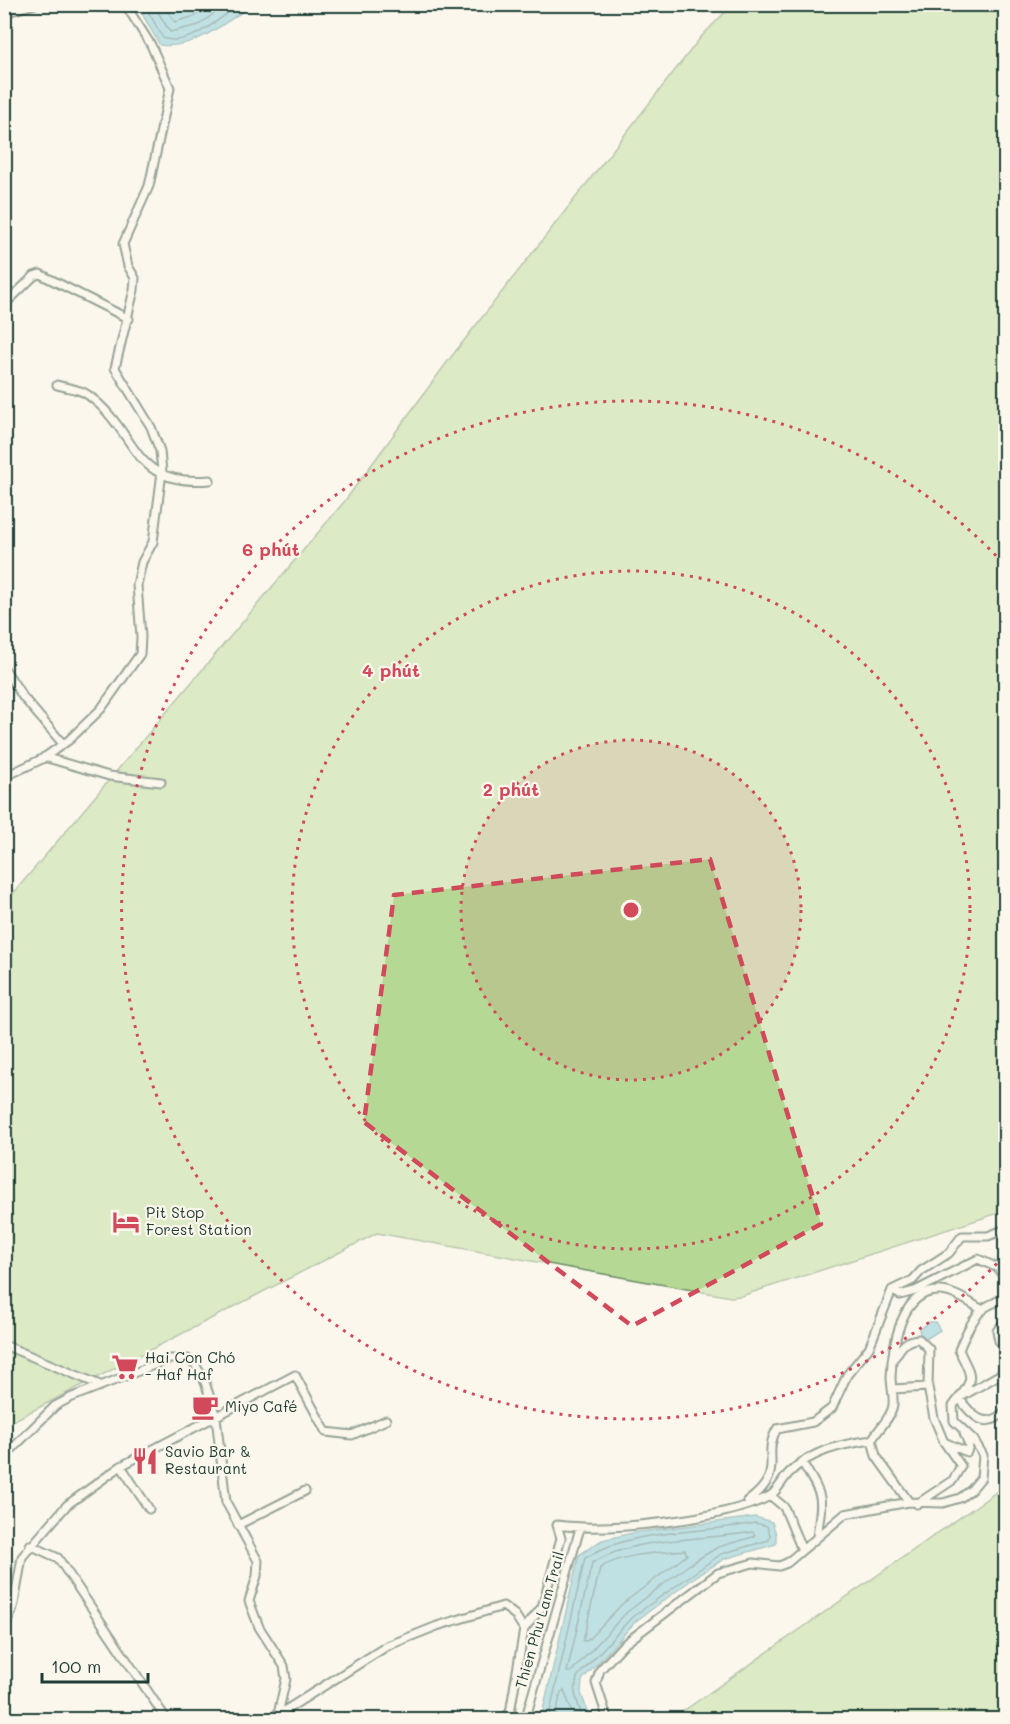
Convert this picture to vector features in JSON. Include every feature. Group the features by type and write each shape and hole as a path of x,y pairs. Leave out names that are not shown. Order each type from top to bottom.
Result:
{"street":[{"path":"4,13 35,4"},
{"path":"4,777 44,757 63,744 101,709 140,654 137,585 142,562 153,542 162,476 160,451 151,427 116,372 115,361 129,319 135,278 128,266 123,244 152,175 170,88 151,45 125,4"},
{"path":"4,305 34,276 40,274 129,319"},
{"path":"57,385 86,393 115,419 140,457 162,476 195,482 210,480"},
{"path":"4,668 23,697 63,744"},
{"path":"44,757 109,776 161,782"},
{"path":"742,1505 758,1494 770,1477 772,1442 777,1430 813,1422 832,1408 847,1375 869,1348 892,1290 913,1280 921,1271 949,1253 962,1236 988,1236 1005,1229"},
{"path":"892,1290 900,1294 915,1291 978,1259 998,1268 1005,1280"},
{"path":"500,1719 512,1716 524,1629 542,1607 561,1538 557,1525 594,1529 665,1521 713,1513 771,1496 802,1462 825,1451 872,1440 893,1406 893,1359 900,1322 923,1296 931,1292 943,1291 982,1310"},
{"path":"608,1719 596,1683 600,1670 623,1645 718,1573 753,1563 779,1566 845,1514 913,1503 955,1500 971,1490 981,1478 983,1455 954,1421 951,1412 971,1381 959,1350 967,1330 982,1310 1000,1301 1005,1293"},
{"path":"1005,1320 997,1331 999,1341 1005,1349"},
{"path":"893,1359 909,1341 919,1339 925,1343 931,1355 928,1387 934,1418 944,1442 960,1461 960,1472 945,1487 913,1503"},
{"path":"4,1345 100,1385"},
{"path":"4,1457 55,1406 100,1385 169,1359 188,1359 195,1364 205,1382 216,1417 225,1502 258,1561 257,1576 249,1601 284,1666 285,1679 278,1714"},
{"path":"959,1398 1005,1371"},
{"path":"4,1632 14,1604 22,1557 30,1545 67,1505 121,1466 295,1375 326,1432 352,1435 386,1420"},
{"path":"892,1389 928,1387"},
{"path":"959,1398 976,1418 985,1422 993,1420 1005,1410"},
{"path":"944,1442 948,1441 967,1452 969,1445 963,1431"},
{"path":"872,1440 876,1456 913,1503"},
{"path":"802,1462 820,1493 823,1503 817,1538"},
{"path":"121,1466 149,1509"},
{"path":"238,1524 305,1491"},
{"path":"771,1496 784,1507 802,1550"},
{"name":"Thien Phu Lam Trail","path":"533,1719 528,1710 580,1528"},
{"path":"30,1545 58,1558 167,1719"},
{"path":"270,1719 387,1646 437,1626 503,1606 514,1615 524,1629"}],"highlighted area":[{"path":"710,859 821,1224 632,1326 364,1122 394,895"}],"green space":[{"path":"732,5 1005,5 1005,1211 741,1296 731,1297 377,1233 5,1425 5,903 344,502 448,361 701,37"},
{"path":"1005,1486 1005,1719 672,1719"}],"water":[{"path":"253,4 198,39 173,45 160,45 137,5"},
{"path":"929,1322 935,1322 940,1330 926,1339 921,1336 919,1329"},
{"path":"755,1517 772,1522 776,1544 724,1559 698,1575 636,1621 582,1680 581,1693 590,1719 541,1719 579,1555 602,1540 633,1533"}],"place":[{"name":"Pit Stop Forest Station","path":"126,1222"},
{"name":"Hai Con Chó - Haf Haf","path":"125,1367"},
{"name":"Miyo Café","path":"205,1407"},
{"name":"Savio Bar & Restaurant","path":"145,1461"}]}
